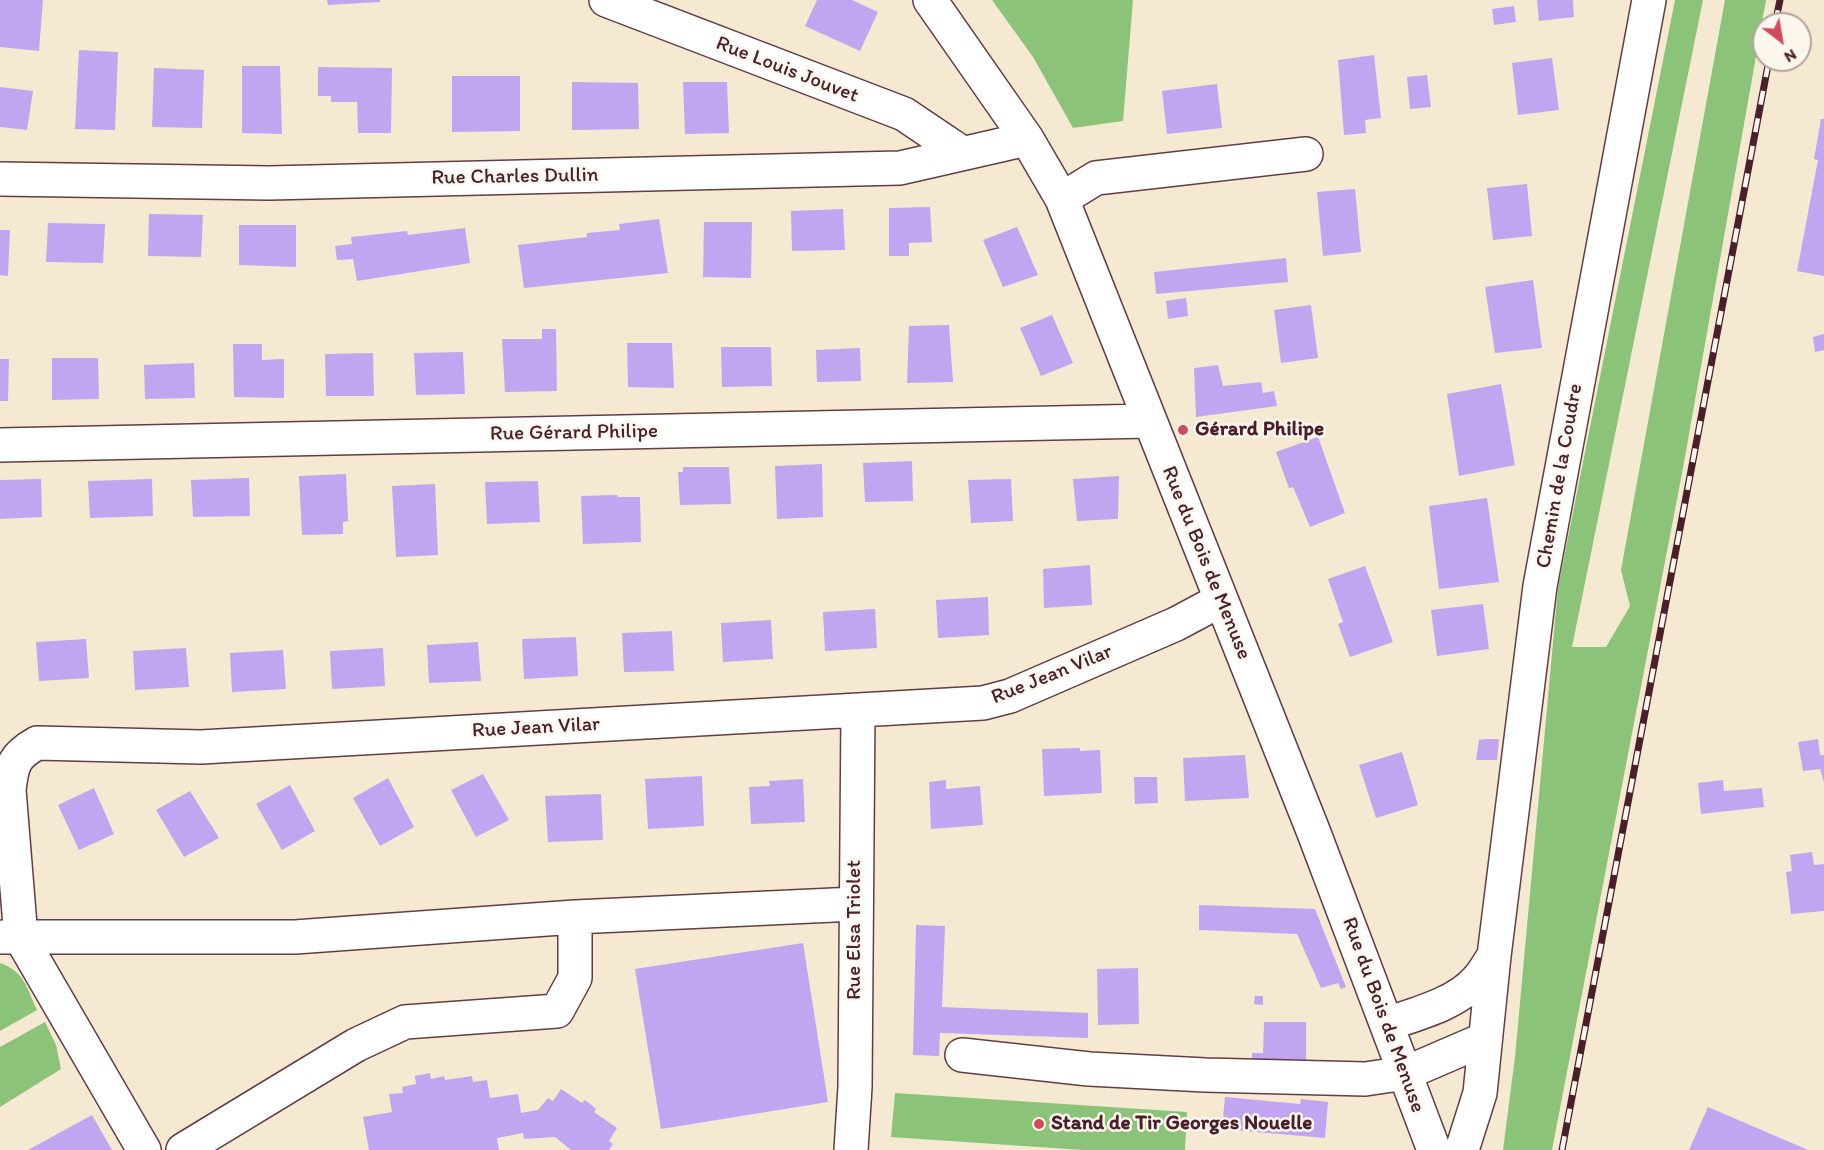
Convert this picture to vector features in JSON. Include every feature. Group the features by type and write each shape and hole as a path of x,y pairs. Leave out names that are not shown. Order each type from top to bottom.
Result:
{"street":[{"name":"Rue Louis Jouvet","path":"606,0 904,114 962,153"},
{"name":"Rue du Bois de Menuse","path":"930,0 1027,139 1062,199 1387,1023 1434,1150"},
{"name":"Chemin de la Coudre","path":"1462,1150 1480,1093 1494,956 1540,586 1649,0"},
{"name":"Rue Charles Dullin","path":"0,179 281,182 900,168 1027,139"},
{"path":"1062,199 1096,178 1306,154"},
{"name":"Rue Gérard Philipe","path":"0,445 1149,421"},
{"name":"Rue Jean Vilar","path":"11,938 9,790 12,766 21,752 37,743 201,747 982,703 1010,696 1176,624 1221,600"},
{"name":"Rue Elsa Triolet","path":"851,1150 855,1087 858,710"},
{"path":"11,938 295,937 575,917 855,904"},
{"path":"183,1150 356,1045 405,1023 557,1011 575,978 575,917"},
{"path":"11,938 144,1150"},
{"path":"1387,1023 1427,1011 1456,995 1476,981 1494,956"},
{"path":"962,1055 1089,1069 1365,1079 1406,1072 1485,1039"}],"green space":[{"path":"992,0 1133,0 1123,121 1073,128 1033,57"},
{"path":"1675,0 1703,0 1572,647 1606,647 1630,606 1621,570 1725,0 1766,0 1764,12 1752,12 1753,72 1683,468 1552,1150 1503,1150 1515,1057 1558,588"},
{"path":"0,963 8,966 24,981 37,1010 0,1031"},
{"path":"45,1022 56,1045 61,1069 0,1107 0,1047"},
{"name":"Stand de Tir Georges Nouelle","path":"895,1093 1187,1112 1185,1150 1083,1150 891,1137"}],"building":[{"path":"0,0 43,0 39,51 0,47"},
{"path":"327,0 380,0 380,2 328,5"},
{"path":"817,0 852,0 878,12 860,51 805,26"},
{"path":"1537,0 1573,0 1574,17 1539,21"},
{"path":"1514,6 1516,22 1494,25 1492,9"},
{"path":"79,50 118,52 115,130 75,129"},
{"path":"1374,55 1381,118 1365,120 1366,133 1344,135 1338,60"},
{"path":"1552,58 1559,110 1518,115 1512,63"},
{"path":"242,66 280,66 282,134 242,133"},
{"path":"318,67 392,68 391,133 358,133 357,102 331,102 331,96 318,96"},
{"path":"154,68 204,70 202,128 152,127"},
{"path":"1427,75 1431,107 1410,109 1407,77"},
{"path":"452,76 520,76 520,131 452,132"},
{"path":"572,82 638,83 639,129 572,130"},
{"path":"683,82 727,82 729,133 685,134"},
{"path":"1217,84 1222,128 1167,134 1162,91"},
{"path":"0,87 33,91 27,130 0,127"},
{"path":"1821,119 1824,119 1824,276 1797,271 1818,160 1814,159"},
{"path":"1527,184 1532,236 1493,240 1487,188"},
{"path":"1355,189 1361,252 1323,256 1317,192"},
{"path":"930,207 932,242 909,243 909,256 889,256 889,208"},
{"path":"843,209 845,250 792,251 791,211"},
{"path":"149,214 203,215 201,257 148,256"},
{"path":"659,219 668,273 524,288 518,245 587,237 587,233 620,230 619,224"},
{"path":"704,222 752,222 751,278 703,277"},
{"path":"48,223 105,224 103,263 46,262"},
{"path":"239,225 296,225 296,267 239,265"},
{"path":"1017,227 1038,275 1003,287 983,240"},
{"path":"465,228 470,263 357,281 353,259 337,260 335,246 352,244 351,237 407,231 408,235"},
{"path":"0,230 10,230 8,276 0,275"},
{"path":"1286,258 1288,282 1156,294 1154,272"},
{"path":"1533,280 1542,348 1495,353 1485,287"},
{"path":"1186,298 1188,316 1168,319 1166,301"},
{"path":"1311,305 1318,358 1281,363 1274,310"},
{"path":"1052,315 1073,363 1041,376 1020,328"},
{"path":"949,325 953,382 907,383 909,326"},
{"path":"542,329 556,329 557,391 505,392 502,339 542,339"},
{"path":"1824,334 1824,350 1815,352 1813,337"},
{"path":"627,343 672,343 674,388 628,387"},
{"path":"233,344 262,344 262,360 284,359 284,398 234,397"},
{"path":"721,347 771,347 772,386 722,387"},
{"path":"860,348 861,381 817,382 816,350"},
{"path":"463,352 465,394 416,395 414,353"},
{"path":"373,353 374,396 326,396 325,354"},
{"path":"52,358 98,358 99,399 52,400"},
{"path":"0,359 9,359 8,401 0,401"},
{"path":"194,363 195,398 145,399 144,365"},
{"path":"1218,365 1223,386 1261,382 1263,393 1274,391 1277,406 1196,417 1194,368"},
{"path":"1501,384 1515,465 1459,476 1447,394"},
{"path":"1318,437 1345,513 1310,527 1293,487 1289,488 1276,452"},
{"path":"912,461 913,501 865,502 863,463"},
{"path":"822,464 823,517 777,519 775,466"},
{"path":"683,467 729,467 731,504 680,505 678,472 683,472"},
{"path":"346,474 348,521 343,522 343,534 302,535 299,476"},
{"path":"1119,476 1118,519 1077,521 1073,479"},
{"path":"249,478 250,516 193,517 191,480"},
{"path":"41,479 42,517 0,519 0,480"},
{"path":"152,479 153,516 90,518 88,481"},
{"path":"1011,479 1013,521 971,523 968,480"},
{"path":"538,481 540,522 487,524 485,482"},
{"path":"435,484 438,555 396,557 392,486"},
{"path":"617,495 618,497 640,497 641,542 583,544 581,496"},
{"path":"1487,498 1499,582 1439,589 1429,506"},
{"path":"1090,565 1092,605 1044,608 1043,569"},
{"path":"1365,566 1393,642 1350,657 1338,624 1343,622 1328,579"},
{"path":"988,597 989,635 938,638 936,600"},
{"path":"1483,604 1489,649 1437,656 1431,610"},
{"path":"875,609 877,648 825,651 823,612"},
{"path":"771,620 773,659 723,662 721,623"},
{"path":"672,631 674,671 624,672 622,633"},
{"path":"576,637 578,676 524,679 522,639"},
{"path":"86,639 89,678 39,681 36,642"},
{"path":"478,642 481,681 429,683 427,645"},
{"path":"186,648 189,687 135,690 133,651"},
{"path":"383,648 385,686 332,689 330,651"},
{"path":"283,650 286,689 232,692 230,653"},
{"path":"1499,739 1497,760 1476,760 1479,740"},
{"path":"1818,739 1820,755 1824,755 1824,782 1820,769 1803,771 1798,742"},
{"path":"1080,748 1080,751 1100,750 1102,793 1044,796 1042,749"},
{"path":"1402,752 1418,805 1376,818 1359,765"},
{"path":"1245,755 1249,798 1185,801 1183,758"},
{"path":"483,774 509,820 476,837 451,790"},
{"path":"702,776 704,826 648,829 645,779"},
{"path":"1134,777 1157,777 1158,803 1135,804"},
{"path":"388,778 414,827 380,846 353,798"},
{"path":"803,779 805,822 751,824 749,787 770,786 769,781"},
{"path":"946,780 946,789 980,786 983,825 931,829 929,782"},
{"path":"1723,780 1724,791 1762,788 1764,807 1701,814 1698,783"},
{"path":"290,785 315,831 282,850 256,804"},
{"path":"94,788 114,834 79,850 58,805"},
{"path":"190,791 219,838 184,857 156,810"},
{"path":"601,794 603,840 548,842 545,796"},
{"path":"1812,852 1814,865 1824,864 1824,911 1791,914 1786,872 1792,871 1790,855"},
{"path":"1199,905 1315,909 1346,987 1341,989 1338,983 1321,988 1297,934 1199,930"},
{"path":"916,925 945,926 942,1007 1088,1013 1088,1038 940,1033 939,1056 913,1055"},
{"path":"803,943 828,1102 661,1129 635,969"},
{"path":"1138,968 1139,1024 1098,1025 1097,969"},
{"path":"1255,996 1263,996 1263,1005 1254,1004"},
{"path":"1264,1022 1306,1022 1306,1060 1265,1059 1265,1063 1252,1062 1252,1053 1263,1053"},
{"path":"430,1073 431,1079 444,1076 445,1080 472,1076 473,1082 487,1080 490,1098 518,1094 521,1113 538,1110 548,1098 553,1101 561,1089 582,1103 585,1100 596,1109 594,1112 617,1128 609,1141 613,1144 609,1150 571,1150 555,1137 524,1139 523,1133 497,1138 499,1150 369,1150 363,1117 392,1112 389,1094 403,1093 402,1087 416,1084 415,1076"},
{"path":"1225,1097 1300,1104 1301,1099 1328,1102 1325,1138 1222,1129"},
{"path":"1708,1107 1808,1150 1689,1150"},
{"path":"92,1115 112,1150 28,1150"}],"railway":[{"path":"1778,12 1780,0"},
{"path":"1562,1150 1767,72"}],"place":[{"name":"Gérard Philipe","path":"1183,430"},
{"name":"Stand de Tir Georges Nouelle","path":"1039,1124"}]}
